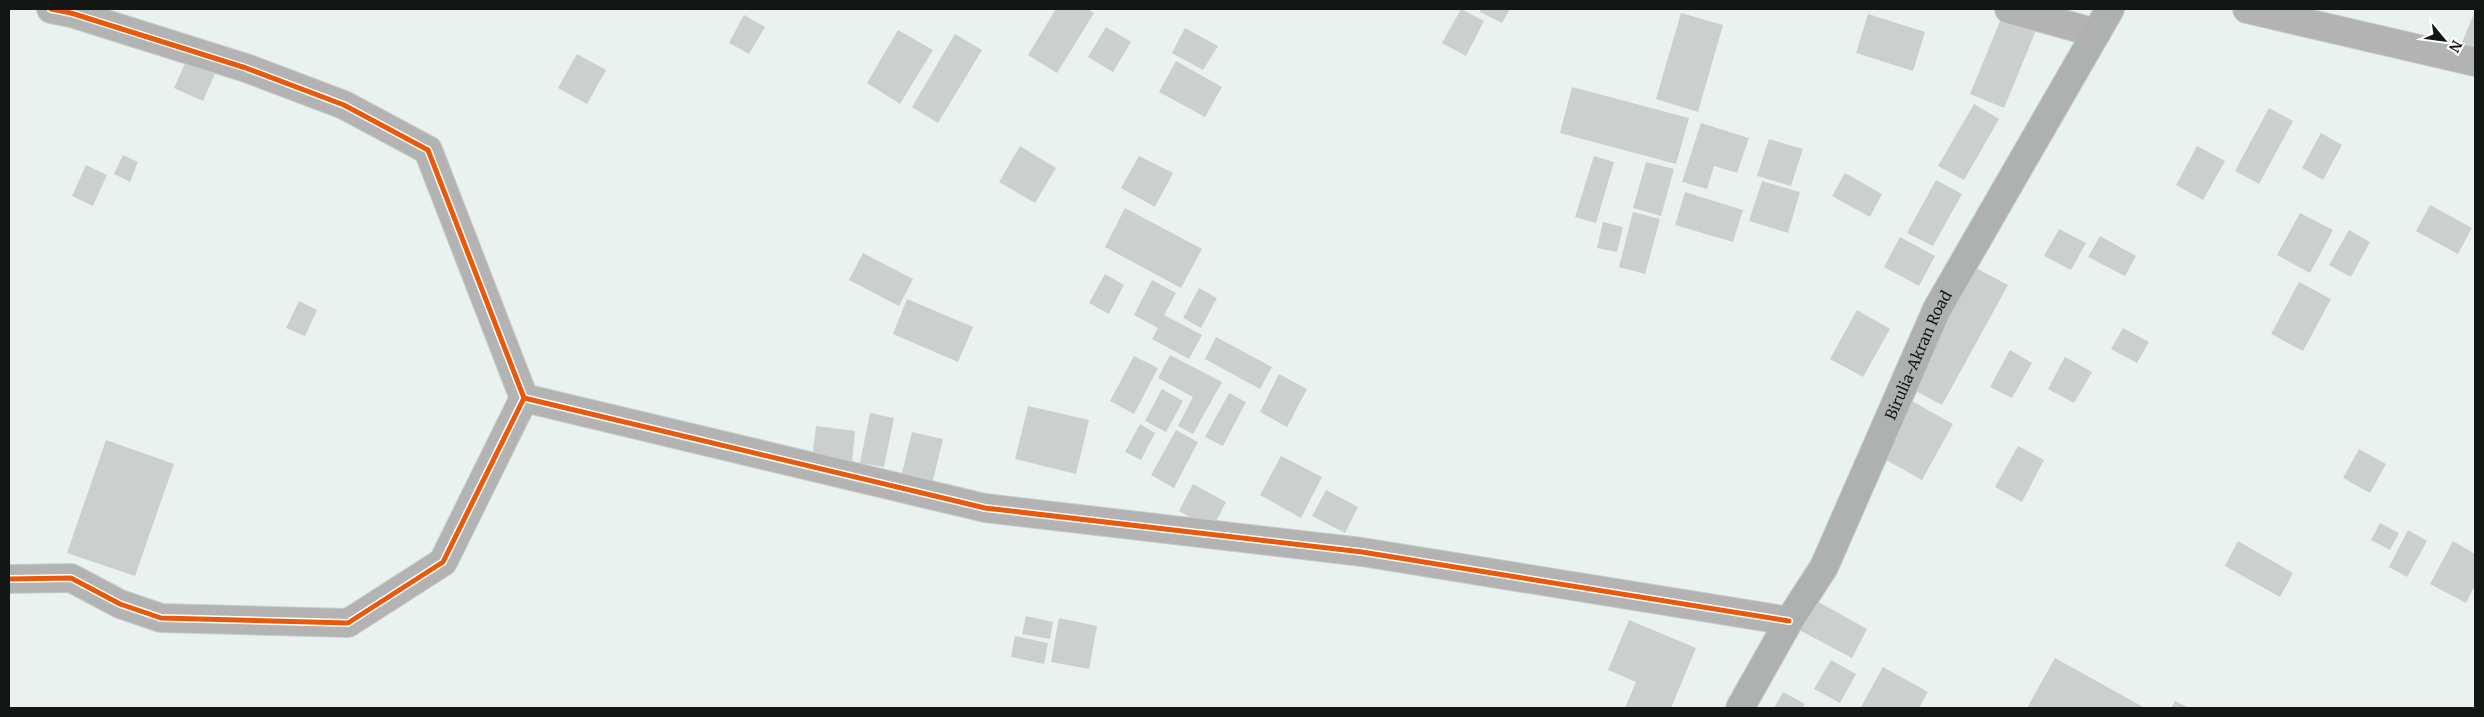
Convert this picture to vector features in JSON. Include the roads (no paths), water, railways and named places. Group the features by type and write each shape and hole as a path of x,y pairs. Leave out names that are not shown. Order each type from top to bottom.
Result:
{"highway":[{"name":"Birulia-Akran Road","path":"1740,708 1789,620 1824,567 1937,310 2110,9"}],"street":[{"path":"9,580 71,578 120,604 161,618 348,623 443,562 524,398 428,150 344,105 246,68 71,13 51,9"},
{"path":"2009,9 2096,34"},
{"path":"2247,9 2475,62"},
{"path":"524,398 985,508 1362,552 1789,620"}]}
